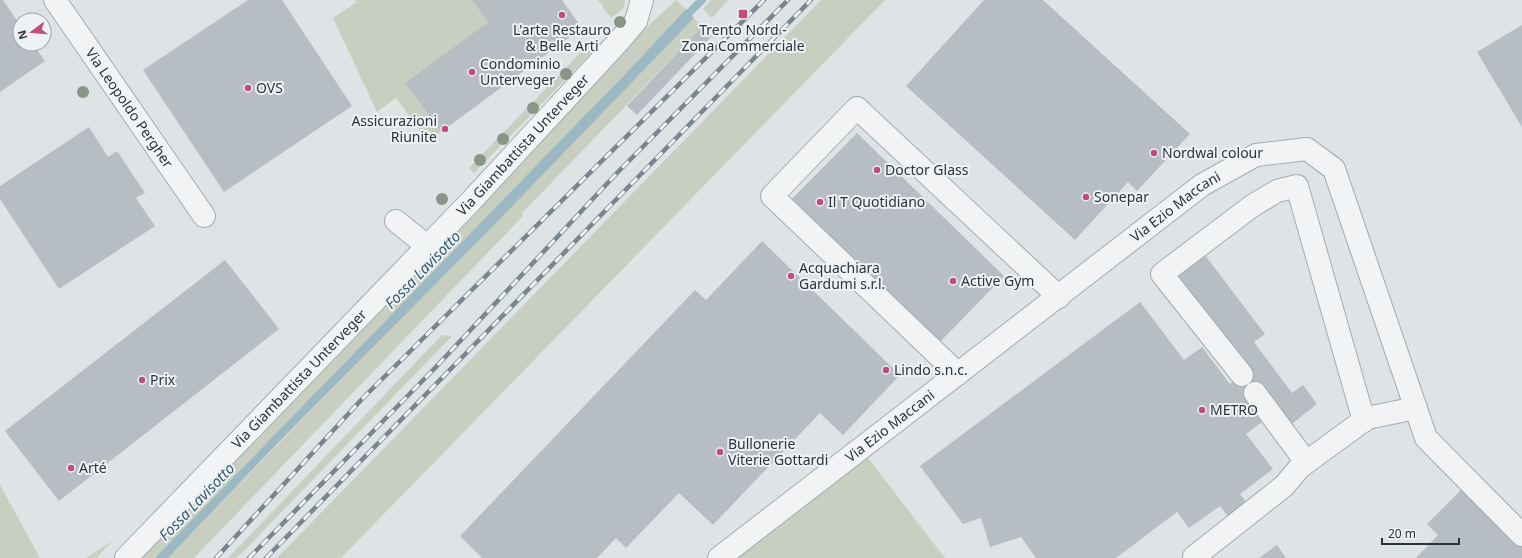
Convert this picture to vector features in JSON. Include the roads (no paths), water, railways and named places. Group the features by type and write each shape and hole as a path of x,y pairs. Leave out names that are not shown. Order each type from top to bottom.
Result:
{"street":[{"name":"Via Leopoldo Pergher","path":"54,0 204,216"},
{"name":"Via Giambattista Unterveger","path":"126,558 472,200 636,21 642,0"},
{"path":"958,374 772,196 857,108 1059,297"},
{"name":"Via Ezio Maccani","path":"719,558 1202,186 1256,155 1307,149 1334,169 1426,438 1522,535"},
{"path":"1242,375 1162,274 1252,206 1277,191 1297,186 1364,421"},
{"path":"396,221 427,246"},
{"path":"1255,393 1306,462"},
{"path":"1194,557 1284,486 1306,462 1367,418 1416,408"}],"water":[{"path":"686,9 694,18 497,222 276,445 168,558 155,558 629,70"}],"waterway":[{"name":"Fossa Lavisotto","path":"683,19 702,0"}],"railway":[{"path":"216,558 362,399 764,0"},
{"path":"249,558 435,368 617,173 788,0"},
{"path":"266,558 811,0"}],"place":[{"name":"Trento Nord - Zona Commerciale","path":"743,14"},
{"name":"L'arte Restauro & Belle Arti","path":"562,15"},
{"name":"Condominio Unterveger","path":"472,72"},
{"name":"OVS","path":"248,88"},
{"name":"Assicurazioni Riunite","path":"445,129"},
{"name":"Nordwal colour","path":"1154,153"},
{"name":"Doctor Glass","path":"877,170"},
{"name":"Sonepar","path":"1086,197"},
{"name":"Il T Quotidiano","path":"820,202"},
{"name":"Acquachiara Gardumi s.r.l.","path":"791,276"},
{"name":"Active Gym","path":"953,281"},
{"name":"Lindo s.n.c.","path":"886,370"},
{"name":"Prix","path":"142,380"},
{"name":"METRO","path":"1202,410"},
{"name":"Bullonerie Viterie Gottardi","path":"720,452"},
{"name":"Arté","path":"71,468"}]}
